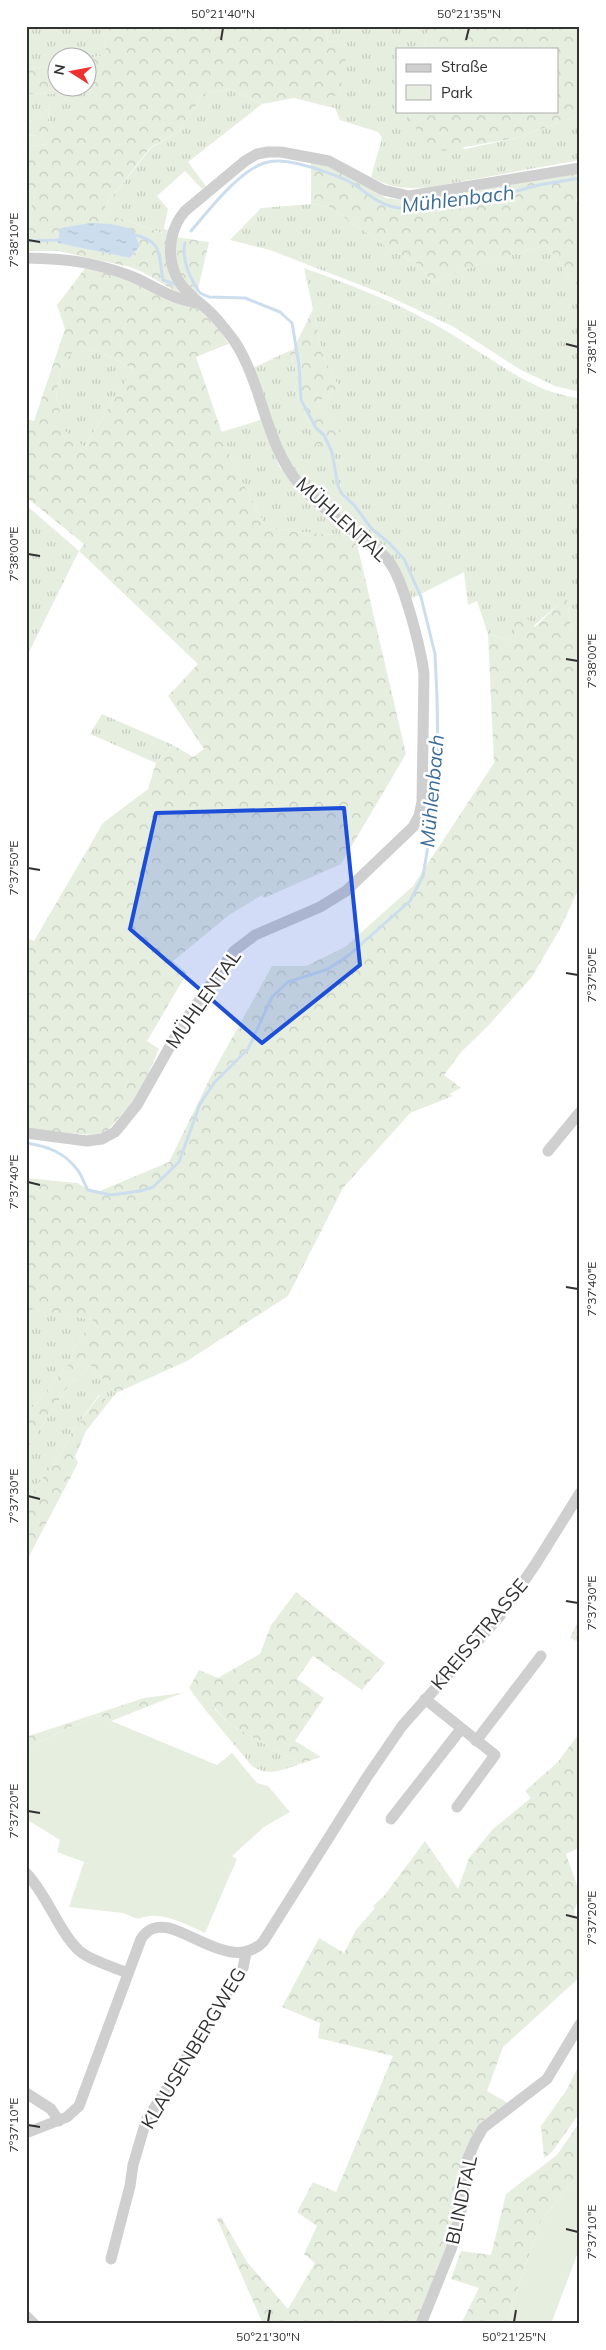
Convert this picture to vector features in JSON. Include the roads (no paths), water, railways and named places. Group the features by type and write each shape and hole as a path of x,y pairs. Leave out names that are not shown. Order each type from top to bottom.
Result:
{"street":[{"name":"MÜHLENTAL","path":"26,1133 87,1141 102,1139 115,1132 138,1105 182,1026 234,952 255,935 324,904 346,891 408,833 416,822 420,810 424,746 423,664 395,570 382,554 319,504 292,475 276,446 241,352 222,324 185,292 173,269 171,248 176,224 185,211 245,161 257,154 281,152 321,159 336,164 383,190 409,196 580,168"},
{"name":"MÜHLENTAL","path":"26,258 83,260 131,276 187,301 198,302"},
{"path":"548,1150 580,1112"},
{"name":"KREISSTRASSE","path":"246,1953 256,1949 263,1942 367,1777 402,1726 499,1617 535,1565 580,1493"},
{"path":"476,1741 541,1656"},
{"path":"425,1699 494,1755 457,1807"},
{"path":"391,1818 461,1729"},
{"path":"26,1873 38,1886 76,1947 90,1957 128,1972"},
{"path":"26,2133 67,2117 79,2106 141,1939 149,1930 153,1928 169,1928 225,1951 246,1953"},
{"name":"KLAUSENBERGWEG","path":"111,2259 130,2186 132,2165 146,2121 243,1968 246,1953"},
{"name":"BLINDTAL","path":"421,2324 452,2247 462,2207 468,2158 475,2142 483,2128 547,2079 580,2024"},
{"path":"26,2093 51,2109 59,2121"},
{"path":"26,2316 34,2324"}],"water":[{"path":"91,223 111,224 132,229 140,246 130,258 58,243 60,228"}],"waterway":[{"name":"Mühlenbach","path":"191,231 244,174 264,163 270,162 296,163 332,174 350,182 379,202 400,208 509,193 539,185 580,178"},
{"path":"131,234 149,240 154,245 158,250 163,280 177,285"},
{"path":"26,241 61,240"},
{"name":"Mühlenbach","path":"26,1143 49,1148 62,1155 74,1165 88,1190 111,1195 153,1187 179,1162 200,1104 214,1083 248,1049 272,997 288,982 328,969 349,955 410,901 423,876 432,822 438,753 435,654 421,597 404,559 371,528 354,505 342,494 338,486 332,452 324,435 316,428 301,400 299,365 292,323 280,312 245,298 209,297 200,293 190,276 186,263 184,256 185,243"}]}
